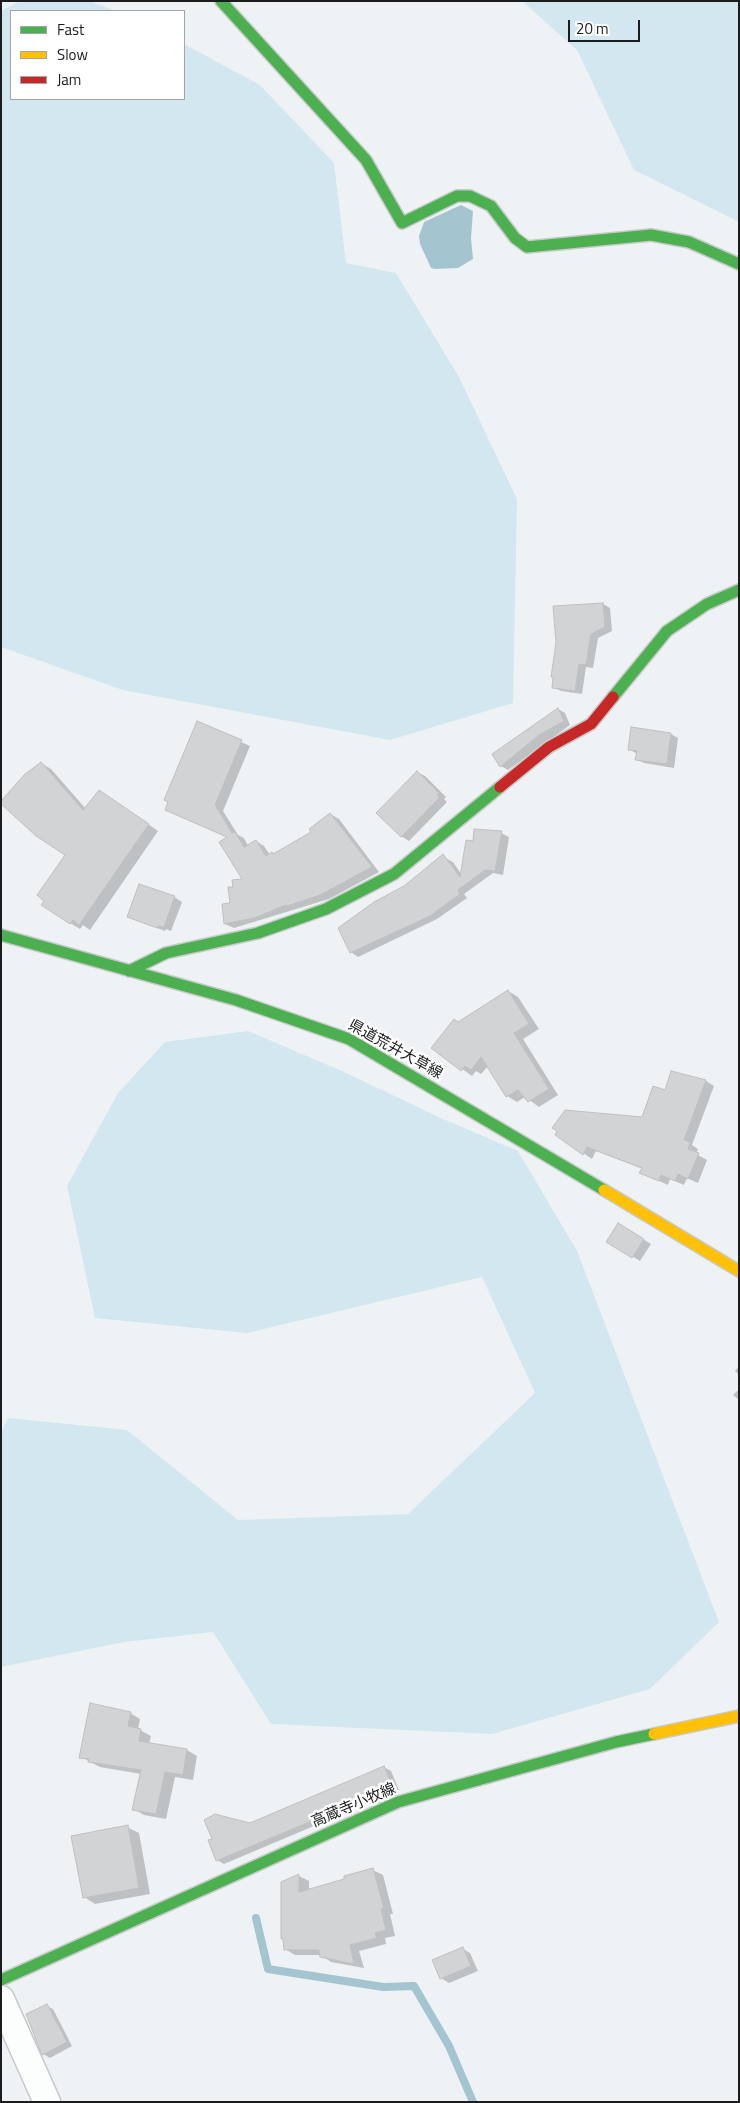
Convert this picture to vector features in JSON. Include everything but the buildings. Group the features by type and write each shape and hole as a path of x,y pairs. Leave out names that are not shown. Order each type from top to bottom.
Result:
{"main road":[{"path":"221,1 366,160 402,223 457,196 470,196 491,206 515,238 527,247 651,235 689,242 739,264"},
{"path":"129,971 166,953 258,933 326,909 394,874 549,747 591,724 666,630 707,604 739,590"},
{"name":"県道荒井大草線","path":"1,935 236,1000 349,1039 739,1271"},
{"name":"高蔵寺小牧線","path":"1,1980 398,1802 616,1742 736,1722"}],"street":[{"path":"1,1999 47,2102"}],"shaded area":[{"path":"20,1 89,1 113,10 10,10 10,100 185,100 185,45 260,85 334,163 346,263 396,273 459,377 517,499 513,703 390,740 123,690 1,647 1,11"},
{"path":"522,1 739,1 739,222 634,170 577,50"},
{"path":"461,205 473,211 471,238 473,259 458,268 431,268 420,244 419,236 424,222"},
{"path":"248,1031 342,1071 443,1119 518,1151 577,1251 719,1622 650,1689 492,1734 271,1724 213,1632 124,1642 1,1667 1,1433 8,1418 127,1430 238,1520 408,1514 535,1393 482,1277 247,1333 95,1318 67,1186 118,1093 165,1042"}],"waterway":[{"path":"256,1918 268,1969 383,1987 414,1986 449,2046 473,2102"}],"traffic: fast":[{"path":"221,1 366,160 402,223 457,196 470,196 491,206 515,238 527,247 651,235 689,242 739,264"},
{"path":"613,697 667,631 707,604 739,590"},
{"path":"129,971 166,953 258,933 326,909 394,874 500,787"},
{"path":"1,935 236,1000 349,1039 604,1190"},
{"path":"1,1980 398,1802 616,1742 654,1734"}],"traffic: slow":[{"path":"604,1190 739,1271"},
{"path":"654,1734 739,1716"}],"traffic: jam":[{"path":"500,787 549,747 591,724 613,697"}]}
